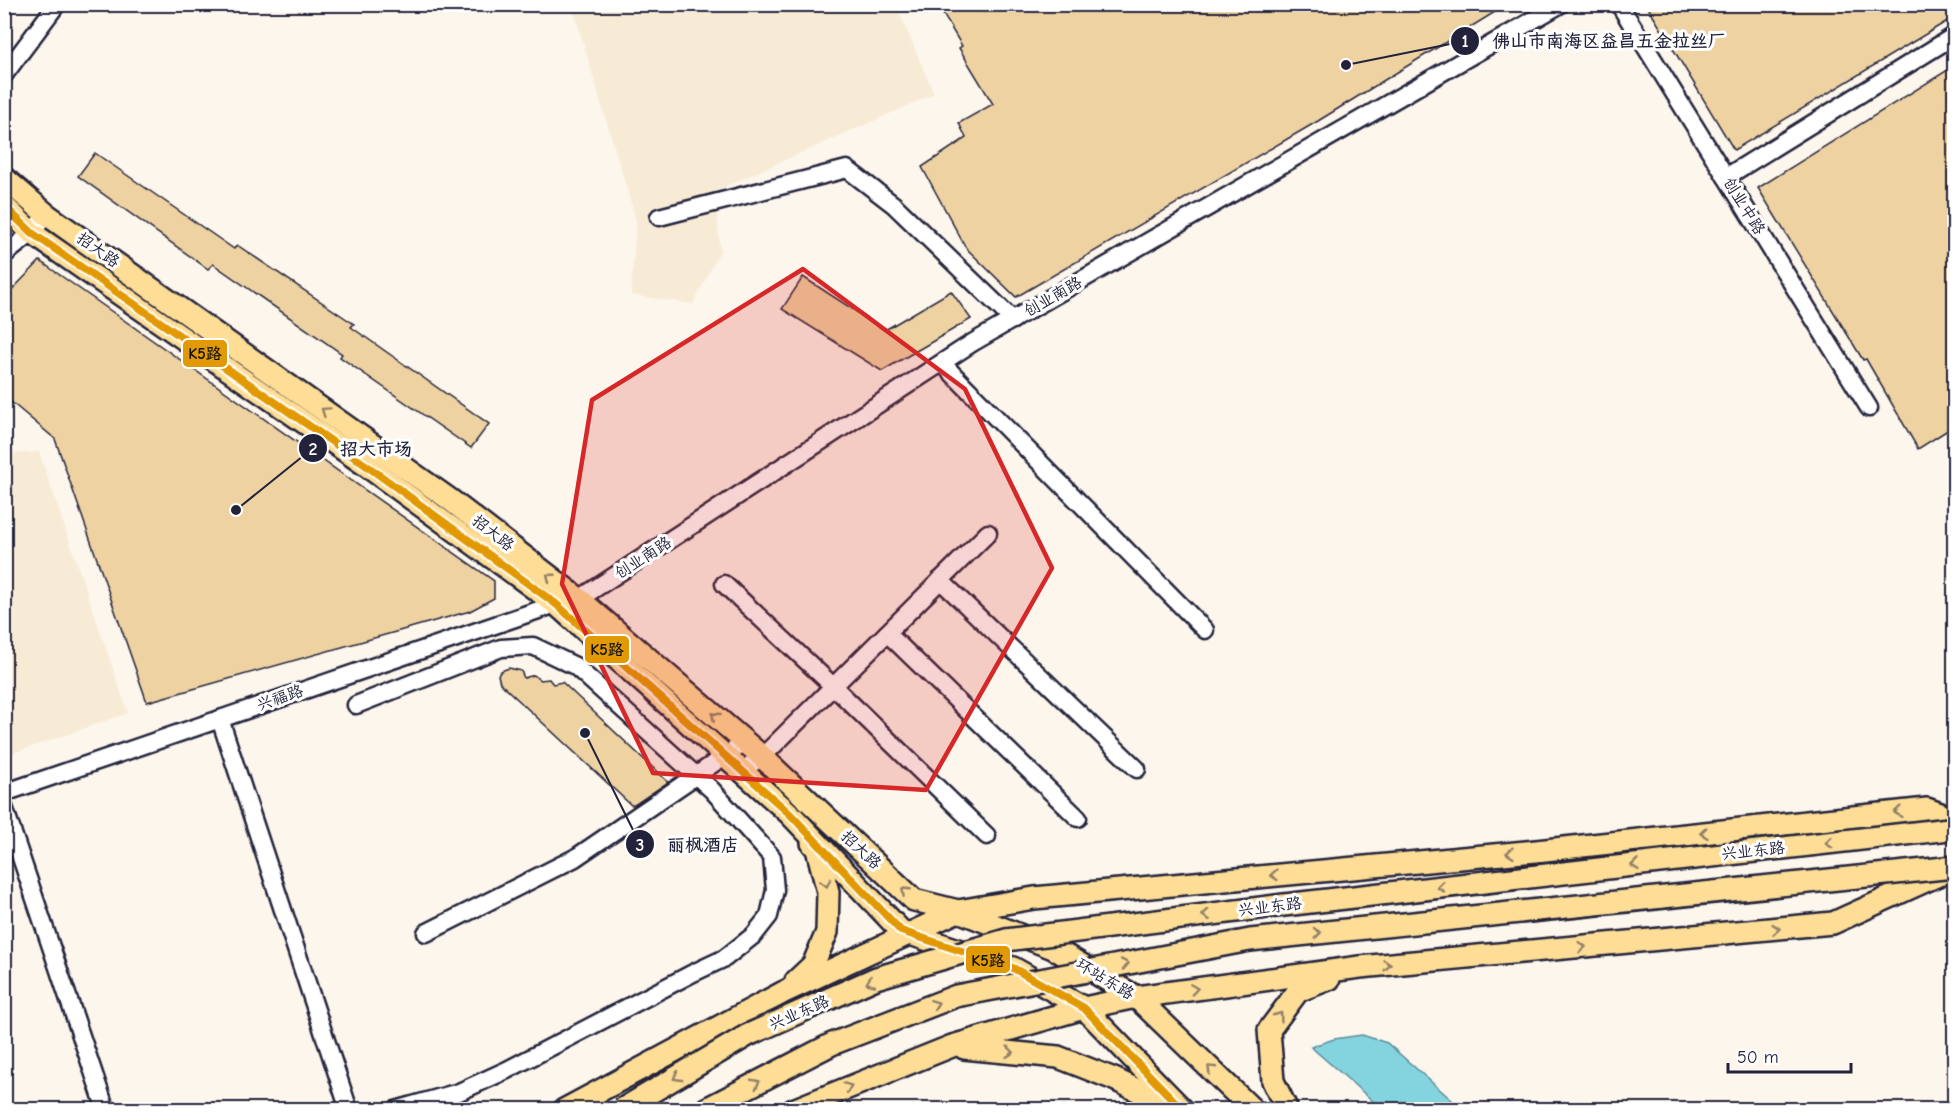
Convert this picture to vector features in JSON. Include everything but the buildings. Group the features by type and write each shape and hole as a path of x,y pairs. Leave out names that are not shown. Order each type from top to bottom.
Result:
{"main road":[{"name":"招大路","path":"4,177 46,214 449,499 579,599 762,757 914,900 958,911"},
{"name":"招大路","path":"4,206 32,233 367,466 556,604 790,814"},
{"path":"564,1110 784,992 958,911 1034,898 1536,851 1927,809 1953,825"},
{"path":"790,814 901,931 1013,968 1084,1008 1183,1110"},
{"path":"784,992 813,965 827,932 828,891 817,849 790,814"},
{"name":"兴业东路","path":"621,1110 748,1035 876,978 1006,940 1953,825"},
{"path":"794,1110 952,1046 1084,1008 1136,997 1360,967 1833,923 1954,868"},
{"path":"704,1110 832,1044 956,996 1250,940 1954,868"},
{"name":"环站东路","path":"958,911 1053,948 1136,997 1253,1110"},
{"path":"1287,1110 1273,1081 1269,1030 1298,991 1360,967"},
{"path":"952,1046 1058,1057 1114,1078 1145,1094 1167,1110"}],"street":[{"path":"4,75 57,4"},
{"name":"创业南路","path":"556,604 579,599 942,363 1013,320 1561,4"},
{"name":"创业中路","path":"1619,4 1869,408"},
{"path":"1726,177 1954,36"},
{"path":"659,217 847,169 894,206 1013,320"},
{"path":"4,255 32,233 46,214"},
{"path":"942,363 1205,630"},
{"path":"742,770 762,757 988,533"},
{"path":"940,580 1137,769"},
{"path":"724,584 987,836"},
{"name":"兴福路","path":"4,793 556,604"},
{"path":"887,633 1078,818"},
{"path":"356,705 501,648 533,646 575,666 712,790 772,857 775,890 769,916 754,935 725,958 507,1071 459,1092 395,1110"},
{"path":"220,719 349,1110"},
{"path":"426,933 575,858 745,742"},
{"path":"4,807 106,1110"}],"highlighted area":[{"path":"803,269 965,389 1052,568 926,790 653,773 562,584 592,400"}],"shaded area":[{"path":"593,4 896,5 934,94 715,191 720,251 693,304 631,295 636,220 574,12"},
{"path":"4,451 7,454 39,452 128,713 5,756"}],"water":[{"path":"1362,1035 1387,1043 1462,1109 1382,1109 1311,1047 1334,1039"}],"transit line":[{"name":"K5路","path":"4,206 32,233 367,466 556,604 790,814 901,931 1013,968 1084,1008 1183,1110"}],"place":[{"name":"佛山市南海区益昌五金拉丝厂","path":"1346,65"},
{"name":"招大市场","path":"236,510"},
{"name":"丽枫酒店","path":"585,733"}]}
